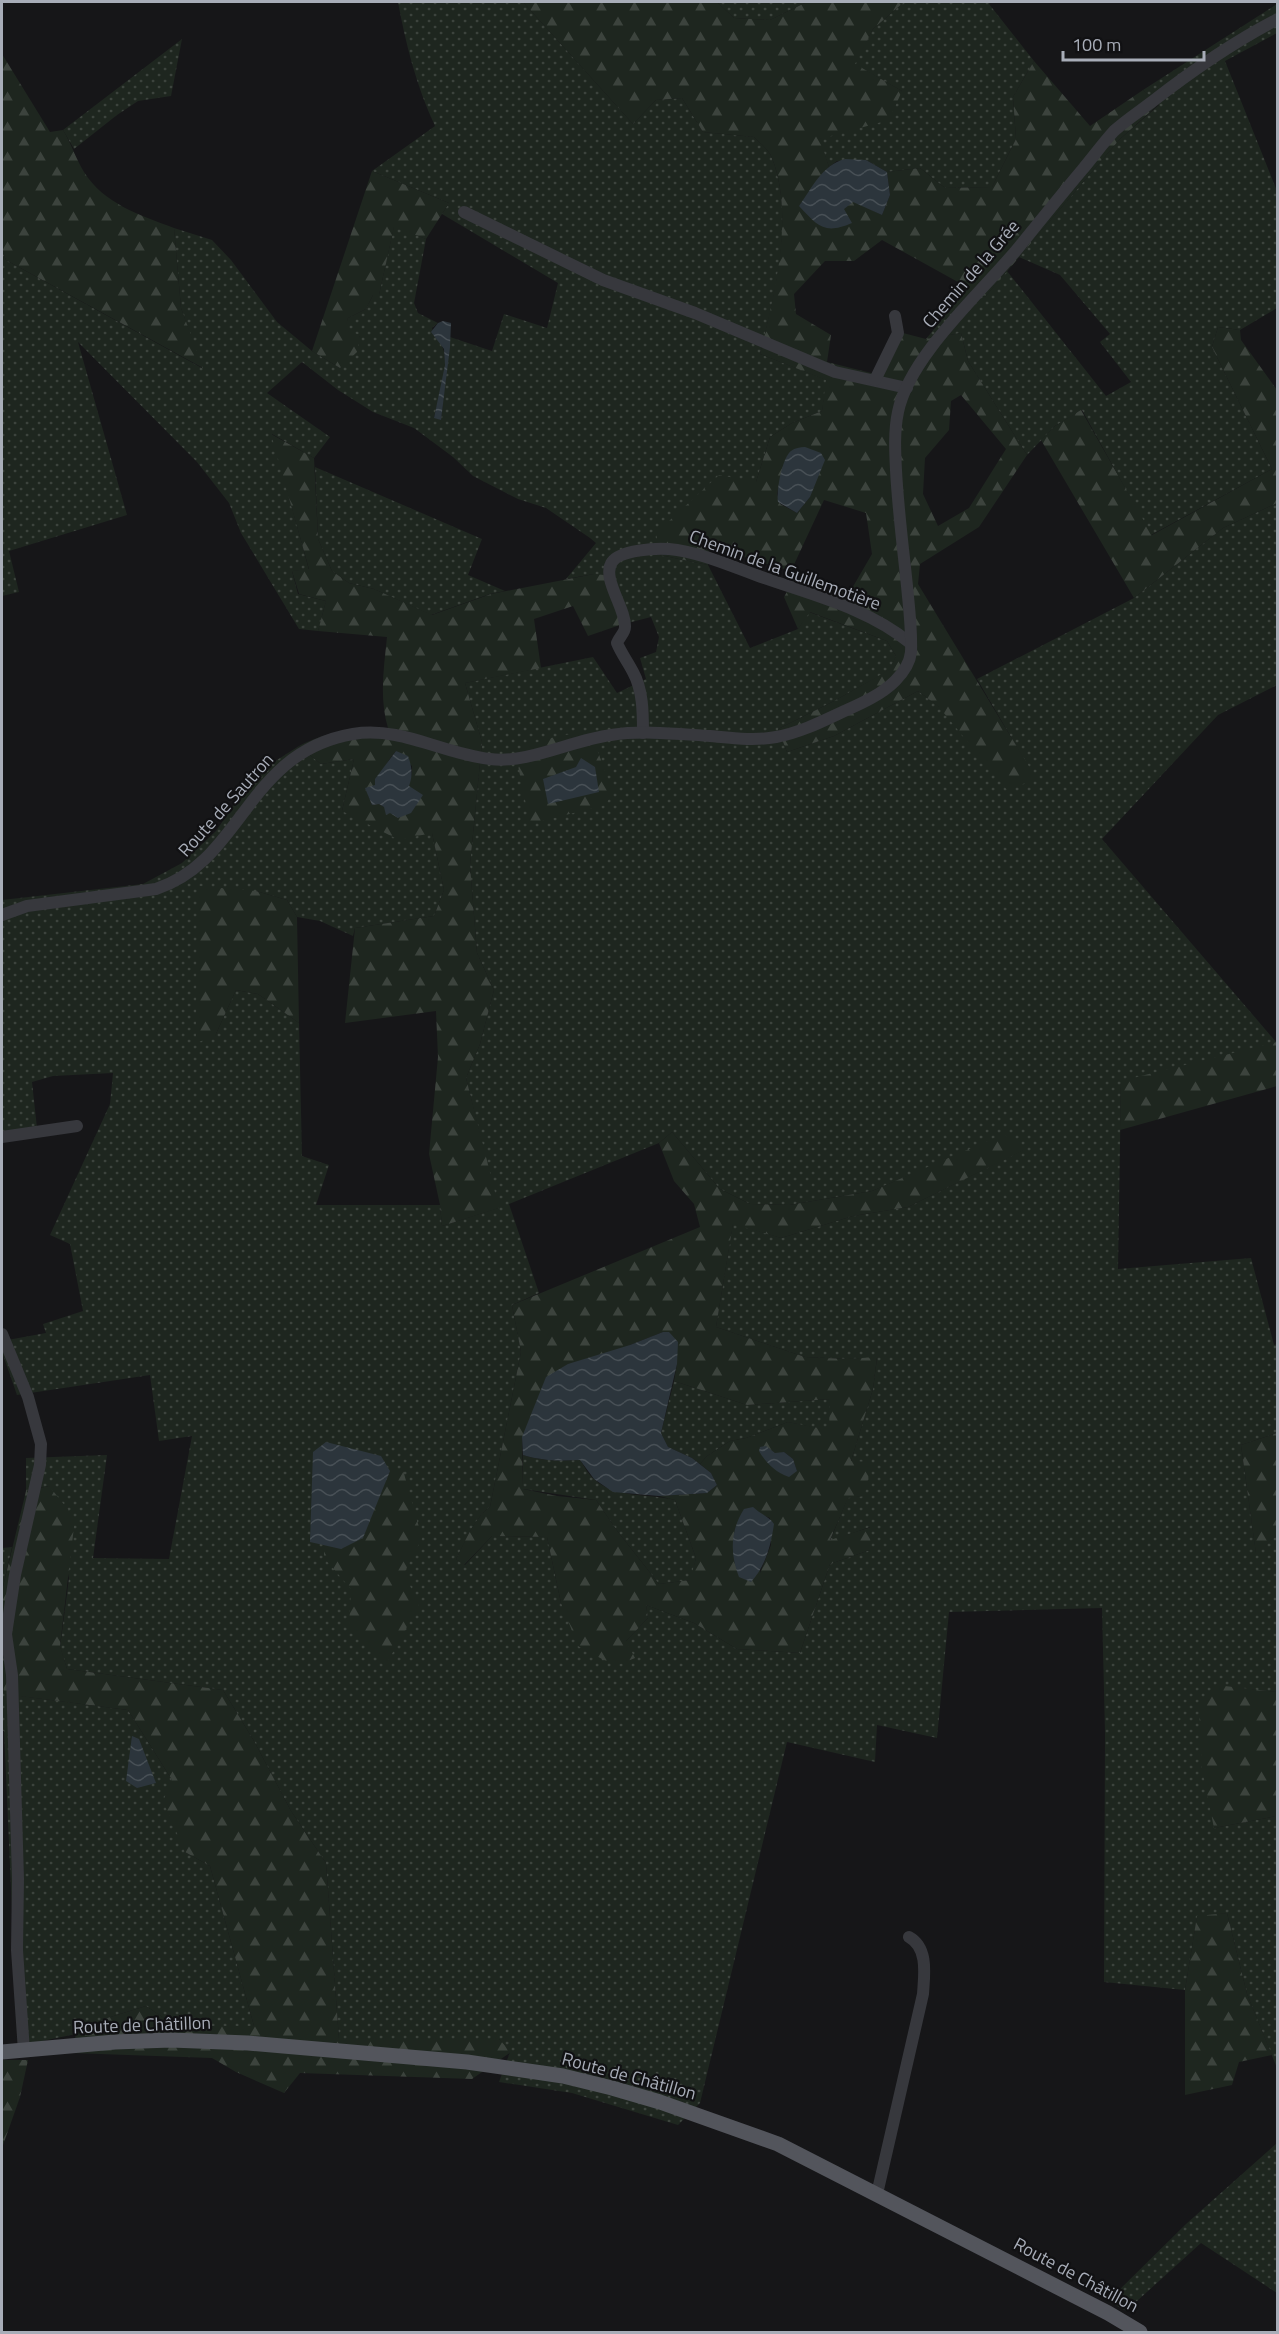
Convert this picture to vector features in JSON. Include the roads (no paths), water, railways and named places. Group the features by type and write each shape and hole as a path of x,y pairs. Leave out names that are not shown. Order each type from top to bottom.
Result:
{"main road":[{"name":"Route de Châtillon","path":"2,2052 116,2042 171,2040 237,2043 467,2062 563,2076 660,2102 777,2144 1108,2313 1140,2332"}],"street":[{"name":"Chemin de la Grée","path":"910,656 909,607 897,496 895,441 898,410 907,388 927,354 948,326 1006,263 1114,132 1197,68 1244,36 1278,19"},
{"path":"464,212 603,280 695,313 835,372 907,388"},
{"path":"875,380 898,333 895,316"},
{"name":"Chemin de la Guillemotière","path":"643,733 643,714 638,685 617,643 625,629 624,616 611,583 610,568 612,562 624,554 659,548 701,556 877,620 910,643"},
{"name":"Route de Sautron","path":"2,915 27,906 156,889 171,884 191,872 211,853 273,775 298,754 332,739 375,732 425,741 463,754 506,760 521,758 586,739 616,734 643,733 748,739 776,737 798,731 871,699 891,685 901,674 910,656"},
{"path":"2,1137 77,1126"},
{"path":"2,1334 28,1397 41,1444 40,1465 15,1575 6,1634 12,1675 17,1950 24,2050"},
{"path":"878,2194 923,1995 924,1962 919,1946 909,1937"}],"water":[{"path":"845,159 866,160 887,172 890,195 882,215 853,202 844,209 852,223 842,227 828,228 811,219 799,206 824,172 830,166"},
{"path":"443,321 451,323 441,420 434,418 445,365 444,349 431,332 438,323"},
{"path":"805,447 821,453 825,460 810,497 797,513 778,502 778,490 782,467 788,455 794,449"},
{"path":"396,751 408,756 412,771 409,786 423,795 411,813 398,818 390,813 386,815 384,807 379,804 372,805 365,788 375,785 375,779"},
{"path":"581,758 595,767 599,792 548,804 543,779 576,767"},
{"path":"663,1332 669,1332 678,1342 677,1364 661,1433 668,1447 692,1458 711,1473 717,1485 707,1493 659,1496 613,1492 594,1479 580,1460 551,1460 523,1455 522,1437 546,1377 568,1364"},
{"path":"326,1442 381,1456 390,1471 363,1538 341,1549 310,1542 313,1452"},
{"path":"766,1446 775,1453 784,1452 793,1459 797,1471 789,1477 775,1470 759,1451 760,1447"},
{"path":"753,1507 774,1524 764,1562 751,1582 739,1577 734,1560 733,1543 739,1517 744,1509"},
{"path":"132,1736 139,1739 156,1783 137,1788 126,1781"}]}
